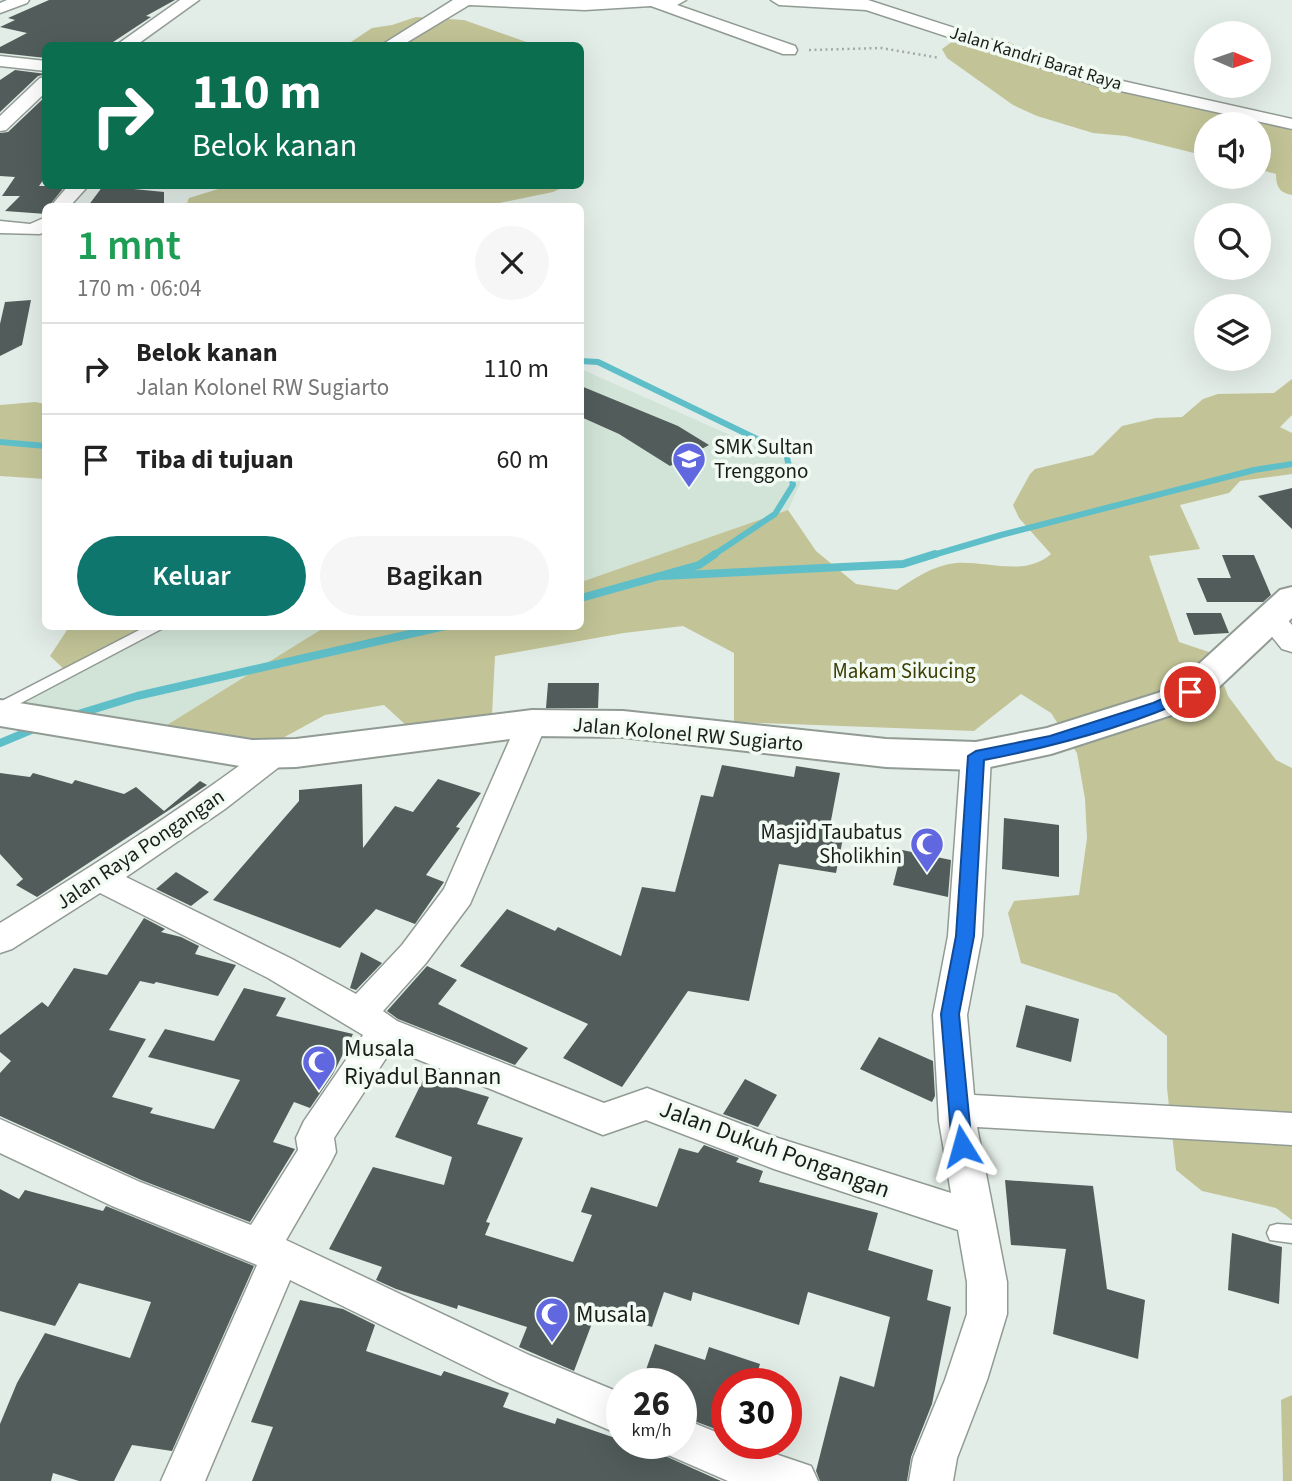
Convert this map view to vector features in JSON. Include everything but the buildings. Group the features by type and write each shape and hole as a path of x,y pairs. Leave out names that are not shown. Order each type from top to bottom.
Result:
{"main road":[{"name":"Jalan Kolonel RW Sugiarto","path":"0,711 56,723 252,754 277,754 532,723 623,724 886,753 976,756 1052,741 1171,702 1190,692 1285,619"}],"street":[{"path":"0,8 21,0"},
{"path":"129,42 191,0"},
{"path":"395,42 464,0 585,5 678,0"},
{"name":"Jalan Kandri Barat Raya","path":"779,0 868,5 1104,82 1292,124"},
{"path":"657,3 789,50"},
{"path":"943,12 1030,59"},
{"path":"0,61 42,66"},
{"path":"0,126 42,86"},
{"path":"63,203 75,189"},
{"path":"0,227 33,230 42,225"},
{"path":"183,1481 270,1252 317,1152 317,1132 349,1088 372,1022 414,954 458,895 532,723"},
{"name":"Jalan Raya Pongangan","path":"0,940 214,801 277,754"},
{"path":"931,1481 935,1458 966,1380 987,1314 987,1282 957,1110 950,1014 965,936 976,756"},
{"name":"Jalan Dukuh Pongangan","path":"99,878 291,975 372,1022 599,1118 615,1117 647,1104 774,1153 974,1218"},
{"path":"957,1110 1292,1129"},
{"path":"0,1135 126,1194 270,1252 363,1294 514,1369 606,1408"},
{"path":"697,1446 735,1462 796,1481"}],"lane":[{"path":"0,711 152,630"}],"path":[{"path":"789,50 881,48 940,58"}],"shaded area":[{"name":"SMK Sultan Trenggono","path":"584,370 807,469 788,510 584,581"},
{"path":"153,630 320,630 154,733 10,706"}],"green space":[{"path":"416,17 464,20 526,42 351,42 372,28"},
{"path":"957,38 1000,38 1039,57 1157,90 1259,112 1194,112 1194,153 1126,136 1093,133 1037,116 1013,105 947,58 942,49"},
{"path":"1271,114 1292,119 1292,195 1279,188 1276,174 1271,173"},
{"path":"218,189 560,189 500,203 187,203 189,198"},
{"name":"Makam Sikucing","path":"1292,379 1292,415 1280,427 1292,433 1292,474 1240,481 1229,493 1180,505 1200,549 1149,556 1179,642 1212,653 1228,696 1276,760 1292,768 1292,1220 1276,1208 1202,1191 1176,1170 1167,1088 1167,1036 1116,994 1021,963 1008,913 1014,901 1079,895 1087,838 1085,799 1077,753 1051,713 1021,694 974,731 734,722 734,653 683,626 624,633 495,656 492,715 408,727 384,705 325,715 279,740 154,733 320,630 584,630 584,581 788,510 816,551 856,584 897,590 925,573 948,564 1030,565 1051,554 1019,518 1013,505 1035,469 1093,455 1122,426 1156,418 1182,417 1203,399 1218,394 1274,393"},
{"path":"42,403 42,479 0,476 0,405"},
{"path":"67,630 153,630 69,674 50,656"},
{"path":"1292,1395 1292,1481 1283,1481 1281,1400"}],"waterway":[{"path":"584,361 598,362 786,453 793,485 775,514 715,554"},
{"path":"0,442 42,446"},
{"path":"930,556 1254,470 1292,464"},
{"path":"584,597 699,565 715,554"},
{"path":"662,576 903,564 935,554"},
{"path":"75,715 137,696 427,630"},
{"path":"0,743 36,728"}],"place":[{"name":"SMK Sultan Trenggono","path":"689,489"},
{"name":"Masjid Taubatus Sholikhin","path":"927,874"},
{"name":"Musala Riyadul Bannan","path":"319,1092"},
{"name":"Musala","path":"552,1344"}],"route":[{"path":"962,1146 957,1121 950,1014 965,936 976,756 1052,741 1158,707 1190,692"}]}
